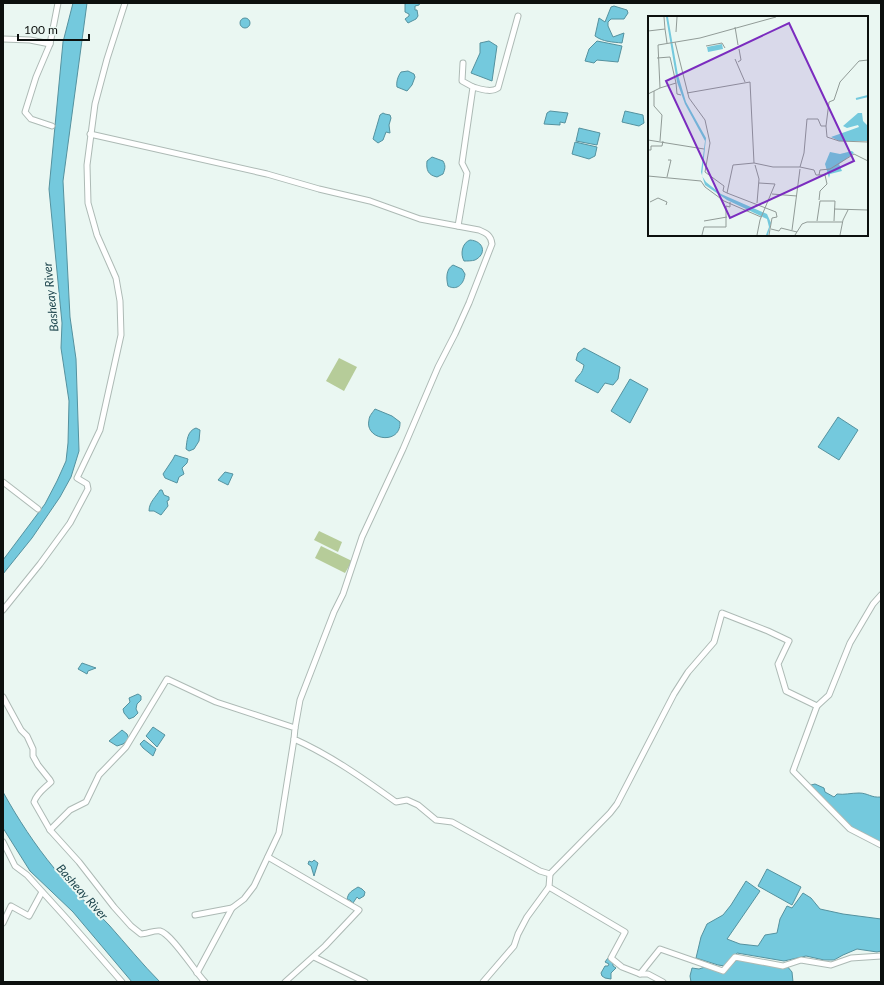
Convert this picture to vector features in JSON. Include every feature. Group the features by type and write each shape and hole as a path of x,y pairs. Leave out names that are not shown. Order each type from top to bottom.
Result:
{"street":[{"path":"52,126 31,119 25,112 36,77 50,44 58,3"},
{"path":"3,610 40,564 70,523 88,489 87,484 78,478 100,430 122,336 120,301 116,278 97,235 88,204 87,165 95,104 107,59 126,3"},
{"path":"463,63 462,81 473,87 496,90 498,88 518,16"},
{"path":"3,39 30,40 50,44"},
{"path":"458,226 467,173 462,163 473,87"},
{"path":"90,134 267,174 319,189 370,201 420,219 479,230 486,233 491,238 492,244 469,303 438,367 403,449 362,537 349,578 326,632 300,700 279,833 254,886 244,899 232,908 197,974"},
{"path":"3,482 38,509"},
{"path":"881,595 873,604 850,643 829,695 817,706 793,771 850,829 881,845"},
{"path":"483,982 514,946 518,934 527,917 549,887 550,874 617,804 674,694 688,672 714,642 722,613 789,641 778,664 786,691 817,706"},
{"path":"50,830 70,810 86,802 99,775 126,747 167,679 216,702 295,728"},
{"path":"3,697 21,730 27,736 33,749 33,756 38,765 51,782 40,792 34,802 50,830 131,926 141,934 159,931 167,935 205,982"},
{"path":"294,739 312,747 396,802 407,800 413,802 436,820 452,822 540,871 550,874"},
{"path":"3,842 15,866 26,875 67,919 122,982"},
{"path":"268,858 359,910 314,957 285,982"},
{"path":"549,887 625,932 611,958 622,967 640,974 648,974 663,982"},
{"path":"3,923 11,906 29,916 42,892"},
{"path":"195,915 232,908"},
{"path":"640,974 660,949 723,971 735,957 783,966 801,960 831,965 851,958 881,956"},
{"path":"314,957 365,982"}],"green space":[{"path":"339,358 357,367 344,391 326,381"},
{"path":"319,531 342,542 338,552 314,540"},
{"path":"321,546 352,561 345,573 315,558"}],"water":[{"path":"73,3 87,3 63,181 70,317 76,359 79,451 71,477 60,497 32,538 3,574 3,560 45,504 66,461 69,401 61,348 62,323 49,189 63,42"},
{"path":"420,3 419,5 415,6 418,16 416,19 408,23 405,19 409,16 409,14 405,12 405,4"},
{"path":"614,6 627,10 628,13 624,19 611,19 608,22 608,26 613,37 624,33 622,43 605,41 595,36 599,18 605,22 611,7"},
{"path":"243,18 247,18 249,19 249,27 243,28 240,25 240,21"},
{"path":"489,41 497,46 492,81 471,73 480,53 480,43"},
{"path":"597,41 622,46 618,62 597,60 594,63 585,61 589,49"},
{"path":"408,71 414,74 415,77 412,85 407,91 397,87 397,83 401,72"},
{"path":"550,111 568,113 565,123 560,122 560,125 544,124 547,113"},
{"path":"625,111 643,115 644,123 639,126 622,122"},
{"path":"383,113 390,115 390,133 386,132 383,140 378,143 373,139 380,115"},
{"path":"579,128 600,133 597,145 576,141"},
{"path":"575,142 597,147 595,156 589,159 572,154"},
{"path":"432,157 443,161 445,164 443,174 437,177 432,175 427,169 427,161"},
{"path":"470,240 481,245 482,251 479,257 475,260 464,261 462,249 467,241"},
{"path":"453,265 462,269 465,274 462,284 454,288 448,286 447,280 448,271"},
{"path":"584,348 620,367 618,379 613,385 605,383 598,393 575,381 584,365 576,360 578,353"},
{"path":"630,379 648,389 630,423 611,411"},
{"path":"375,409 392,416 400,422 399,430 395,435 383,438 372,432 369,427 369,419"},
{"path":"838,417 858,430 839,460 818,447"},
{"path":"196,428 200,430 199,441 194,449 189,451 186,449 188,437 191,431"},
{"path":"175,455 188,459 187,463 182,468 184,474 179,477 177,483 165,478 163,474"},
{"path":"225,472 233,474 228,485 218,480"},
{"path":"160,490 162,490 164,495 169,497 169,500 167,501 168,506 161,515 154,511 149,511 151,502"},
{"path":"82,663 96,668 88,671 87,674 78,669"},
{"path":"138,694 141,696 141,700 137,704 136,709 138,713 129,719 124,713 123,709 130,702 129,698"},
{"path":"153,727 165,735 157,747 146,736"},
{"path":"122,730 127,734 129,739 123,744 117,746 109,741"},
{"path":"144,740 156,749 153,756 140,744"},
{"path":"815,784 824,788 825,792 834,797 837,794 859,793 881,797 881,844 852,829 812,790 811,785"},
{"path":"3,792 33,841 60,876 109,925 160,982 132,982 73,912 30,871 3,828"},
{"path":"314,860 318,863 314,876 311,866 308,864 309,861 312,862"},
{"path":"767,869 801,887 792,905 758,886"},
{"path":"746,881 760,891 727,939 740,944 758,946 765,935 777,933 780,919 787,906 792,908 803,893 811,898 820,909 843,914 881,919 881,951 877,952 857,949 834,960 824,960 806,956 784,961 737,953 725,966 696,958 701,937 707,924 723,915"},
{"path":"358,887 365,892 364,896 359,899 357,897 353,903 350,900 347,900 349,893"},
{"path":"608,958 613,961 613,966 616,968 611,973 611,979 605,978 601,973 605,966 608,966 609,964 605,962"},
{"path":"739,958 787,966 792,972 793,982 691,982 690,976 692,968 699,969 708,966 725,971"}],"water label":[{"name":"Basheay River","path":"51,297"},
{"name":"Basheay River","path":"82,892"}]}
